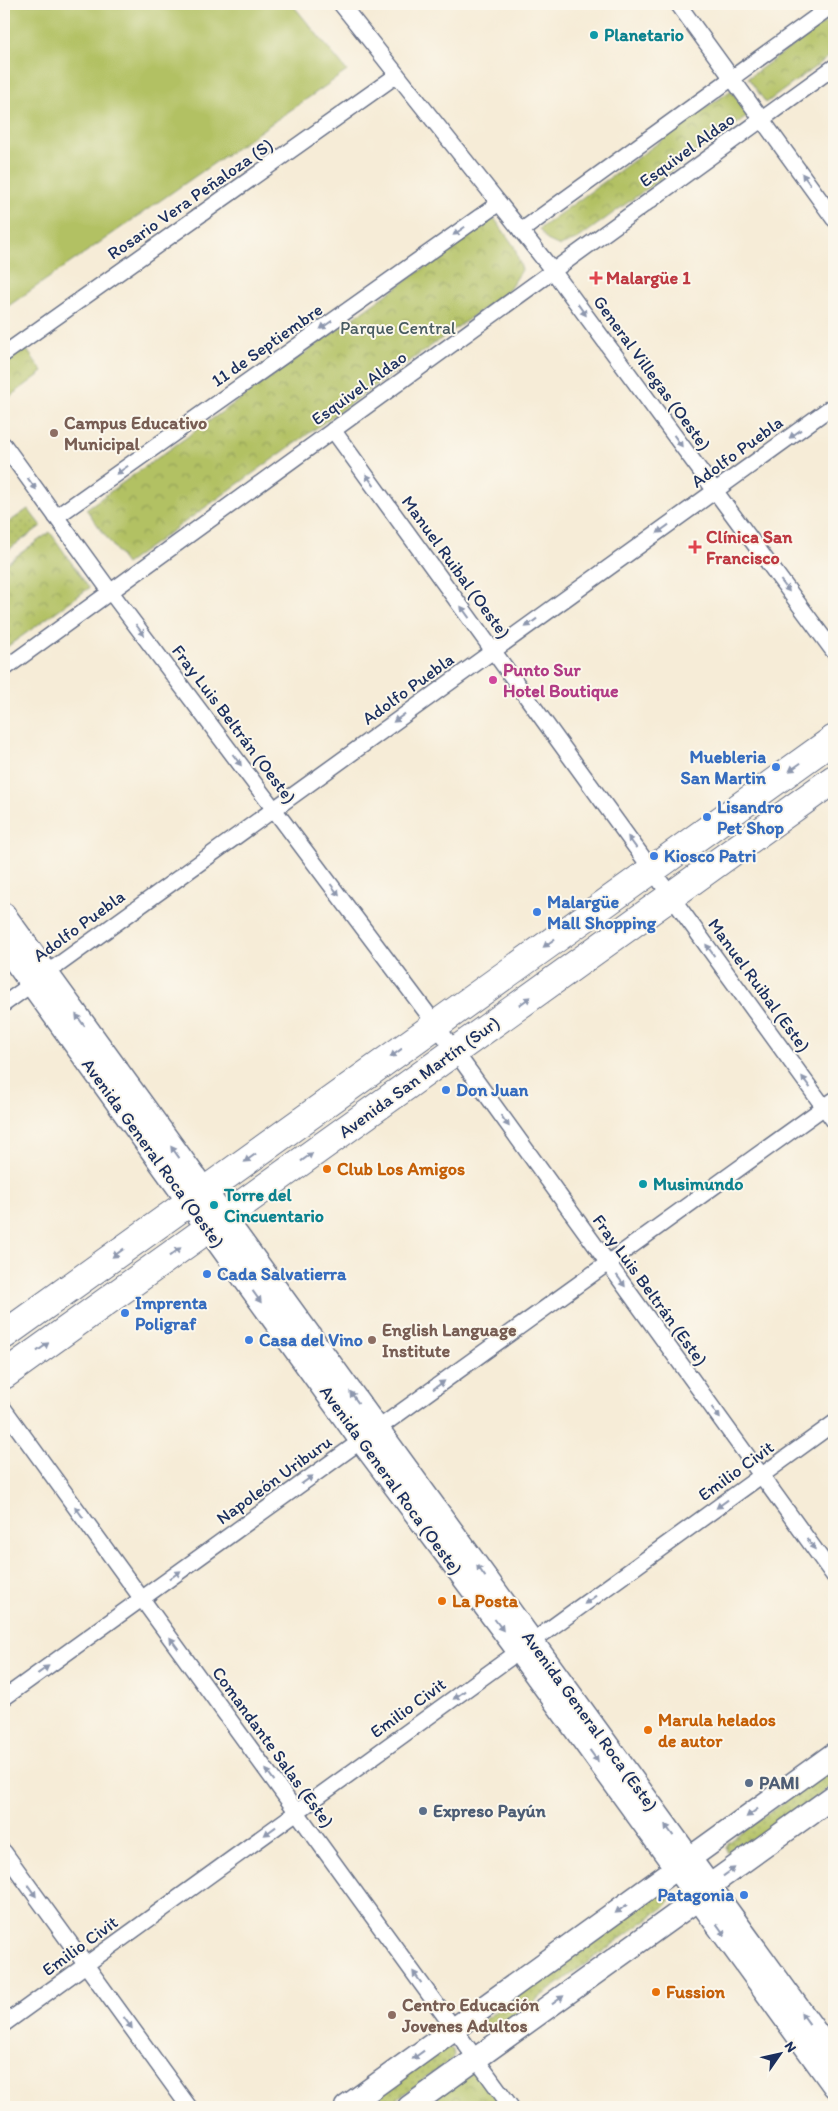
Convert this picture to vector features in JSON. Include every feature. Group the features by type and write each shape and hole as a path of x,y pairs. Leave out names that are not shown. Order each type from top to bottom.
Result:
{"highway":[{"name":"Avenida San Martín (Sur)","path":"4,1335 834,739"},
{"name":"Avenida San Martín (Sur)","path":"4,1375 834,779"}],"main road":[{"name":"Avenida General Roca (Oeste)","path":"4,914 39,978 369,1435"},
{"name":"Avenida General Roca (Oeste)","path":"4,946 39,978"},
{"name":"Avenida General Roca (Este)","path":"369,1435 683,1864 834,2057"},
{"path":"346,2107 834,1754"},
{"path":"409,2107 834,1796"},
{"path":"704,1892 834,2086"}],"street":[{"name":"General Villegas (Oeste)","path":"341,4 553,271 834,652"},
{"path":"678,4 834,219"},
{"path":"521,231 834,4"},
{"name":"Esquivel Aldao","path":"4,669 834,67"},
{"name":"Rosario Vera Peñaloza (S)","path":"4,354 397,75"},
{"name":"11 de Septiembre","path":"56,517 499,203"},
{"name":"Adolfo Puebla","path":"4,1004 834,405"},
{"name":"Manuel Ruibal (Oeste)","path":"334,430 671,896"},
{"name":"Fray Luis Beltrán (Oeste)","path":"4,445 110,591 436,1025"},
{"name":"Manuel Ruibal (Este)","path":"671,896 829,1104 834,1121"},
{"name":"Fray Luis Beltrán (Este)","path":"436,1025 834,1576"},
{"name":"Napoleón Uriburu","path":"4,1698 829,1104"},
{"name":"Comandante Salas (Este)","path":"4,1409 511,2107"},
{"name":"Emilio Civit","path":"4,2024 834,1423"},
{"path":"4,1852 189,2107"}],"green space":[{"path":"4,4 292,4 347,71 4,309"},
{"path":"834,16 834,53 766,103 748,78"},
{"path":"731,90 749,115 576,240 560,246 547,240 539,229"},
{"name":"Parque Central","path":"494,218 514,246 522,270 508,291 126,564 86,509"},
{"path":"24,346 43,372 4,401 4,361"},
{"path":"28,509 41,526 4,553 4,521 9,522"},
{"path":"50,532 89,588 4,649 4,565"},
{"path":"834,1766 834,1784 737,1855 731,1855 727,1852 726,1847 729,1842"},
{"path":"664,1892 669,1895 670,1900 667,1905 493,2031 487,2032 483,2029 482,2023 485,2019 659,1893"},
{"path":"449,2047 453,2050 454,2055 451,2060 386,2107 361,2107 443,2048"},
{"path":"475,2059 511,2107 409,2107"}],"place":[{"name":"Planetario","path":"594,35"},
{"name":"Malargüe 1","path":"596,278"},
{"name":"Campus Educativo Municipal","path":"54,433"},
{"name":"Clínica San Francisco","path":"695,547"},
{"name":"Punto Sur Hotel Boutique","path":"493,680"},
{"name":"Muebleria San Martin","path":"776,767"},
{"name":"Lisandro Pet Shop","path":"707,817"},
{"name":"Kiosco Patri","path":"654,856"},
{"name":"Malargüe Mall Shopping","path":"537,912"},
{"name":"Don Juan","path":"446,1090"},
{"name":"Club Los Amigos","path":"327,1169"},
{"name":"Musimundo","path":"643,1184"},
{"name":"Torre del Cincuentario","path":"214,1205"},
{"name":"Cada Salvatierra","path":"207,1274"},
{"name":"Imprenta Poligraf","path":"125,1313"},
{"name":"Casa del Vino","path":"249,1340"},
{"name":"English Language Institute","path":"372,1340"},
{"name":"La Posta","path":"442,1601"},
{"name":"Marula helados de autor","path":"648,1730"},
{"name":"PAMI","path":"749,1783"},
{"name":"Expreso Payún","path":"423,1811"},
{"name":"Patagonia","path":"744,1895"},
{"name":"Fussion","path":"656,1992"},
{"name":"Centro Educación Jovenes Adultos","path":"392,2015"}]}
